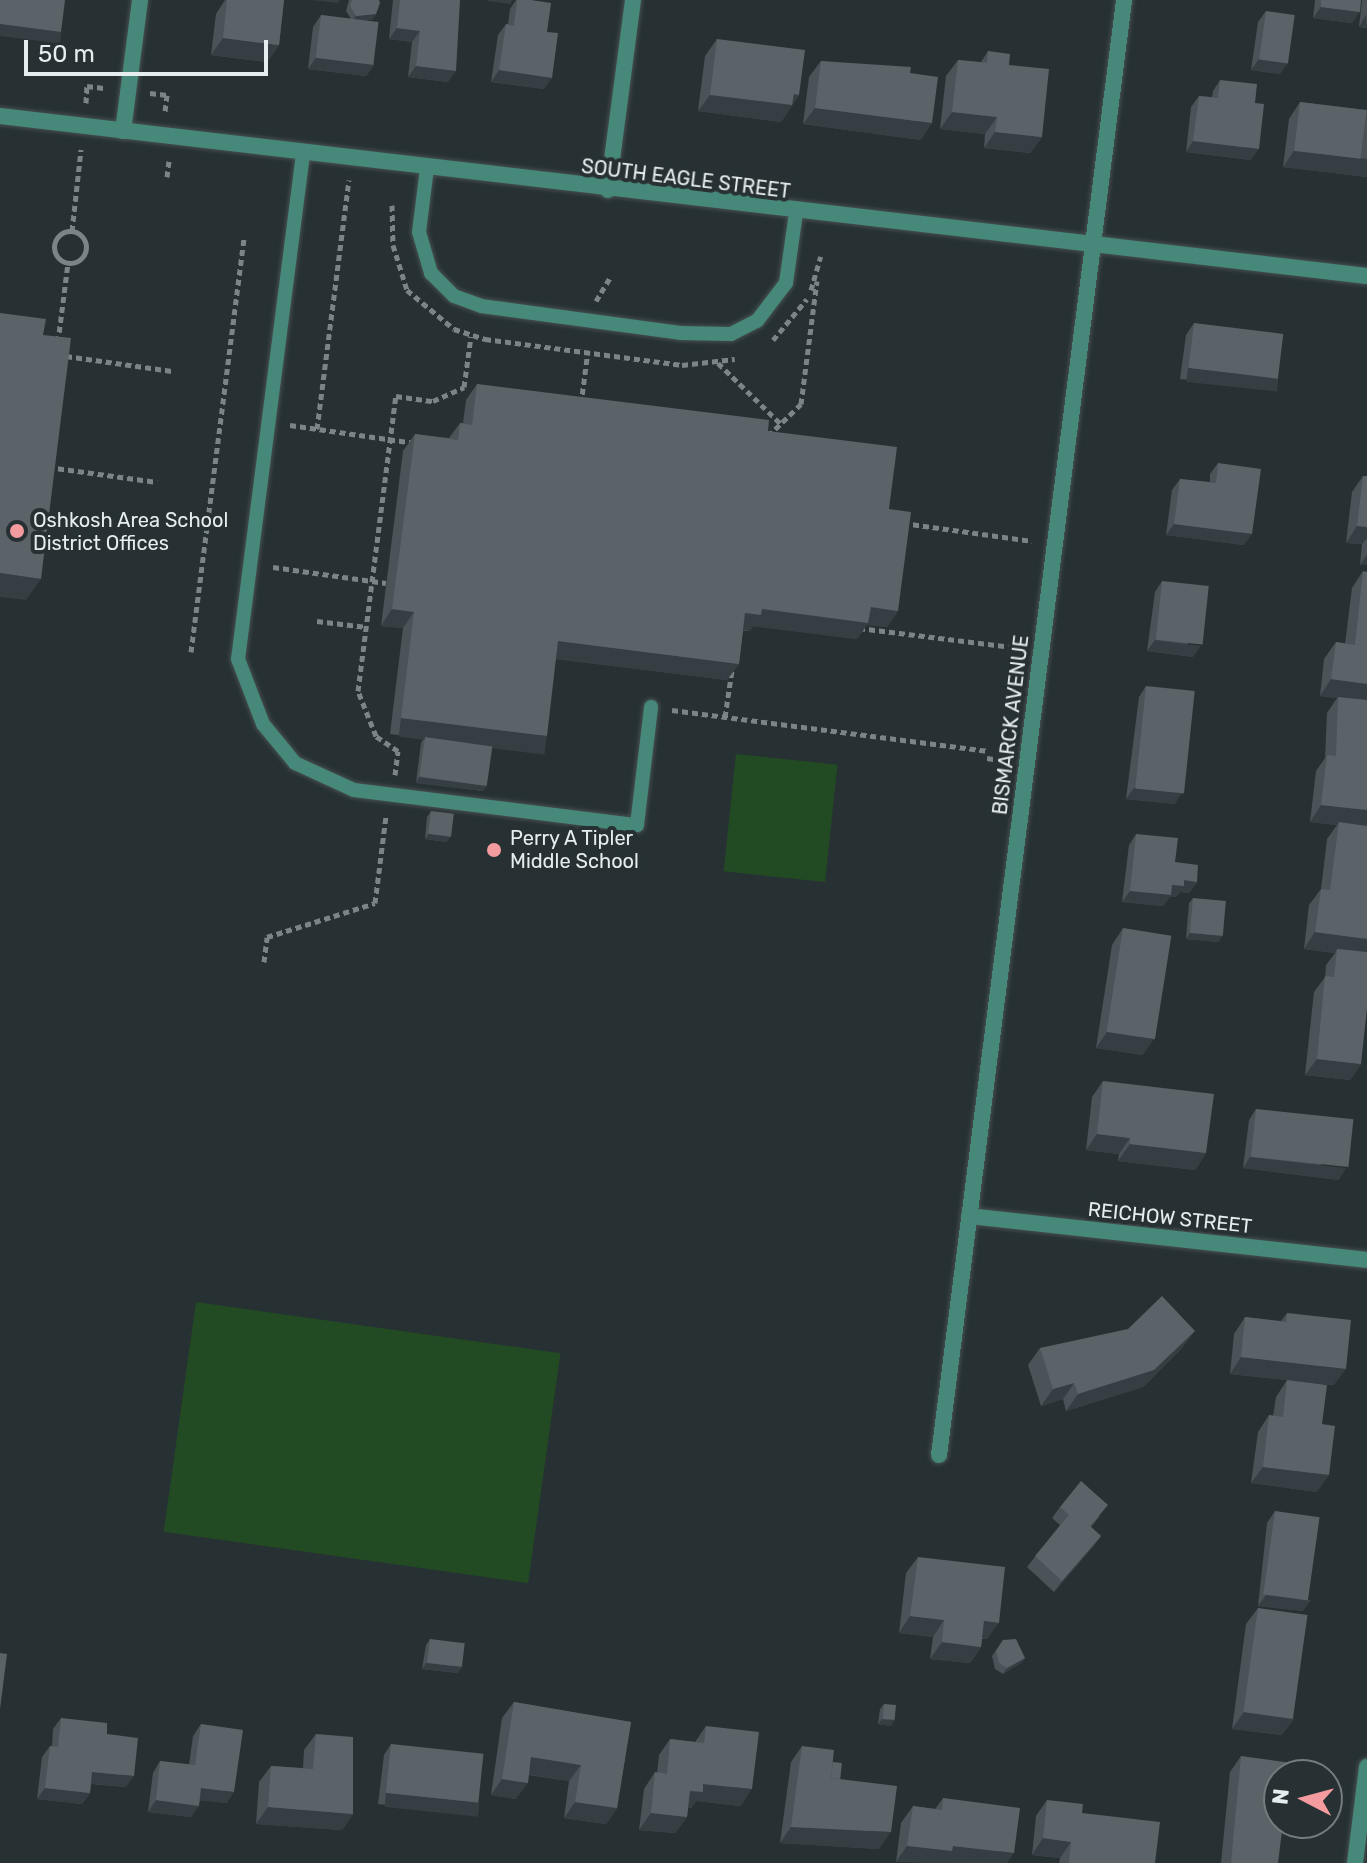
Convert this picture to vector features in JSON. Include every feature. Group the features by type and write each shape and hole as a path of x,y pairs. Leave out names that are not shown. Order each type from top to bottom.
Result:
{"street":[{"path":"123,131 140,0"},
{"path":"608,190 633,0"},
{"name":"BISMARCK AVENUE","path":"939,1455 1124,0"},
{"name":"SOUTH EAGLE STREET","path":"0,116 796,213 1367,276"},
{"name":"REICHOW STREET","path":"969,1216 1367,1260"},
{"path":"1355,1863 1367,1767"}],"lane":[{"path":"303,154 238,659 263,724 278,746 308,771 354,790 637,825 651,707"},
{"path":"427,168 419,232 431,273 454,296 481,306 680,333 731,334 757,321 786,283 796,213"}],"path":[{"path":"317,429 352,160"},
{"path":"72,231 81,235 86,249 82,258 68,263 58,258 54,242 72,231"},
{"path":"191,652 244,239"},
{"path":"68,263 56,354 172,371"},
{"path":"764,440 801,404 818,273"},
{"path":"264,962 267,937 375,903 398,751 376,736 358,691 396,396 433,401 464,387 471,336"},
{"path":"62,369 64,355"},
{"path":"718,363 781,424"},
{"path":"269,422 419,444"},
{"path":"51,453 46,467 157,482"},
{"path":"893,522 1055,544"},
{"path":"250,564 386,583"},
{"path":"317,621 367,627"},
{"path":"858,628 1041,651"},
{"path":"725,717 733,659"},
{"path":"651,707 988,751"}],"green space":[{"path":"736,754 837,765 825,882 724,871"},
{"path":"196,1302 560,1353 528,1583 164,1532"}],"building":[{"path":"0,0 65,0 61,32 0,24"},
{"path":"227,0 284,0 279,45 223,38"},
{"path":"352,0 379,0 380,3 376,14 356,16 350,6"},
{"path":"400,0 460,0 456,71 416,66 420,31 397,28"},
{"path":"517,0 551,3 547,32 558,33 552,78 499,70 506,24 514,26"},
{"path":"1321,0 1361,0 1360,12 1321,7"},
{"path":"1266,11 1295,15 1288,64 1259,60"},
{"path":"321,15 379,22 373,65 316,58"},
{"path":"717,39 805,50 799,95 794,94 792,105 710,95"},
{"path":"988,51 1010,54 1009,65 1049,69 1042,137 995,132 997,117 952,112 958,60 987,63"},
{"path":"821,61 911,67 910,73 938,77 932,123 815,108"},
{"path":"1220,80 1257,84 1255,103 1264,104 1259,149 1193,141 1199,96 1218,98"},
{"path":"1300,102 1367,110 1361,159 1294,151"},
{"name":"Oshkosh Area School District Offices","path":"0,313 46,319 43,335 71,338 41,579 0,573"},
{"path":"1194,323 1283,334 1278,379 1189,368"},
{"path":"477,384 769,420 768,431 897,447 889,509 911,512 898,611 871,607 868,623 762,609 761,615 745,613 739,664 558,641 547,736 401,718 414,612 392,609 415,434 458,440 460,423 472,425"},
{"path":"1218,463 1261,469 1252,534 1174,524 1180,479 1216,483"},
{"path":"1363,476 1367,476 1367,527 1357,526"},
{"path":"1363,571 1367,572 1367,684 1331,679 1336,642 1355,645"},
{"path":"1162,581 1209,586 1203,645 1156,640"},
{"path":"1146,686 1195,691 1184,794 1135,788"},
{"path":"1338,697 1367,700 1367,810 1321,805 1327,755 1336,756"},
{"path":"425,737 492,746 487,786 419,777"},
{"path":"431,811 454,814 451,837 428,834"},
{"path":"1339,822 1367,826 1367,939 1315,932 1321,889 1330,890"},
{"path":"1136,834 1178,838 1175,862 1198,865 1197,882 1184,880 1184,886 1172,885 1171,895 1130,891"},
{"path":"1193,898 1226,901 1223,936 1190,933"},
{"path":"1123,928 1171,936 1155,1039 1107,1032"},
{"path":"1337,949 1367,952 1367,1008 1361,1064 1317,1059 1325,976 1334,977"},
{"path":"1103,1081 1214,1094 1206,1153 1130,1144 1130,1138 1097,1134"},
{"path":"1256,1109 1353,1119 1348,1167 1251,1157"},
{"path":"1162,1296 1195,1331 1154,1370 1078,1394 1074,1383 1053,1389 1040,1348 1128,1329"},
{"path":"1287,1313 1351,1320 1346,1369 1241,1357 1245,1317 1286,1322"},
{"path":"1287,1380 1327,1385 1322,1424 1335,1426 1329,1475 1263,1467 1269,1415 1283,1417"},
{"path":"1081,1481 1108,1505 1090,1526 1101,1536 1062,1581 1035,1556 1069,1515 1060,1507"},
{"path":"1275,1511 1320,1517 1308,1600 1263,1594"},
{"path":"918,1557 1005,1567 999,1623 984,1621 981,1647 942,1642 944,1620 910,1616"},
{"path":"1258,1608 1308,1615 1293,1719 1243,1712"},
{"path":"430,1639 465,1643 462,1667 427,1663"},
{"path":"1016,1639 1025,1658 1007,1668 999,1663 996,1651 1003,1640"},
{"path":"0,1653 7,1654 0,1709"},
{"path":"514,1702 631,1722 617,1808 575,1802 581,1765 531,1757 528,1783 502,1779"},
{"path":"884,1704 896,1705 895,1720 883,1719"},
{"path":"61,1718 107,1723 107,1734 138,1738 134,1776 92,1772 90,1793 45,1788 50,1746 58,1747"},
{"path":"201,1724 243,1730 234,1792 201,1788 199,1806 156,1800 160,1761 195,1765"},
{"path":"706,1726 759,1732 752,1789 703,1784 703,1792 690,1791 687,1817 651,1813 655,1772 667,1774 670,1739 704,1743"},
{"path":"316,1734 353,1737 353,1814 268,1807 271,1766 313,1769"},
{"path":"391,1744 483,1754 478,1802 386,1793"},
{"path":"802,1746 834,1750 831,1778 897,1786 891,1832 791,1827"},
{"path":"1241,1756 1263,1759 1263,1839 1281,1839 1278,1863 1231,1863"},
{"path":"833,1762 842,1763 840,1779 831,1778"},
{"path":"943,1798 1020,1808 1014,1853 953,1846 952,1851 907,1846 913,1806 942,1810"},
{"path":"1047,1800 1083,1804 1082,1813 1160,1822 1155,1863 1069,1863 1071,1842 1043,1838"}],"place":[{"name":"Oshkosh Area School District Offices","path":"17,531"},
{"name":"Perry A Tipler Middle School","path":"494,850"}]}
